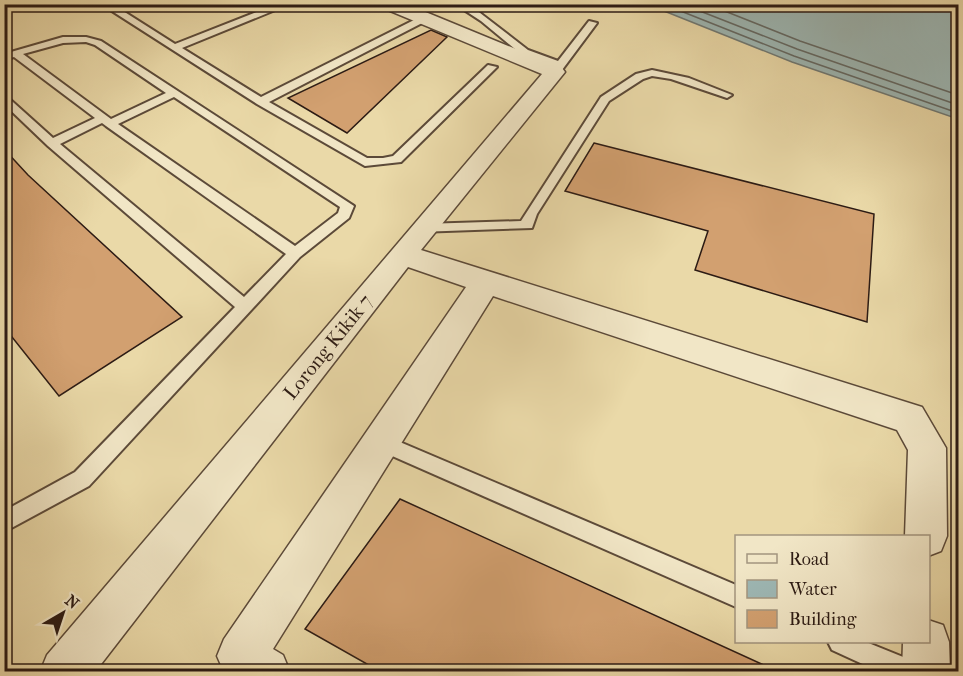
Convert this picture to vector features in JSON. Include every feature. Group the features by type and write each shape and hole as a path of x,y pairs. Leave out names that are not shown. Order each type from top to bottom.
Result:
{"street":[{"path":"389,4 557,69"},
{"name":"Lorong Kikik 7","path":"64,672 423,229 557,69"},
{"path":"403,255 484,283 909,418 927,448 926,535"},
{"path":"266,672 241,656 484,283"},
{"path":"926,643 926,672"}],"lane":[{"path":"105,4 261,102 365,162 397,159 492,67"},
{"path":"173,48 286,4"},
{"path":"459,4 486,18 519,49 557,69"},
{"path":"261,102 423,19"},
{"name":"Lorong Kikik 7","path":"557,69 592,23"},
{"path":"4,522 82,479 295,253 344,215 347,206 88,39 65,39 10,55"},
{"path":"10,55 295,253"},
{"path":"423,229 527,225 530,214 605,99 622,91 642,75 650,72 665,75 727,95"},
{"path":"52,143 174,93"},
{"path":"4,97 52,143 244,306"},
{"path":"381,442 735,596"},
{"path":"842,643 909,672"}],"water":[{"path":"649,5 958,5 958,119 792,62"}],"building":[{"path":"431,30 447,37 347,133 288,98"},
{"path":"594,143 874,214 867,322 695,270 708,231 565,191"},
{"path":"4,149 28,175 182,317 59,396 4,327"},
{"path":"400,499 779,672 381,672 305,629"}]}
